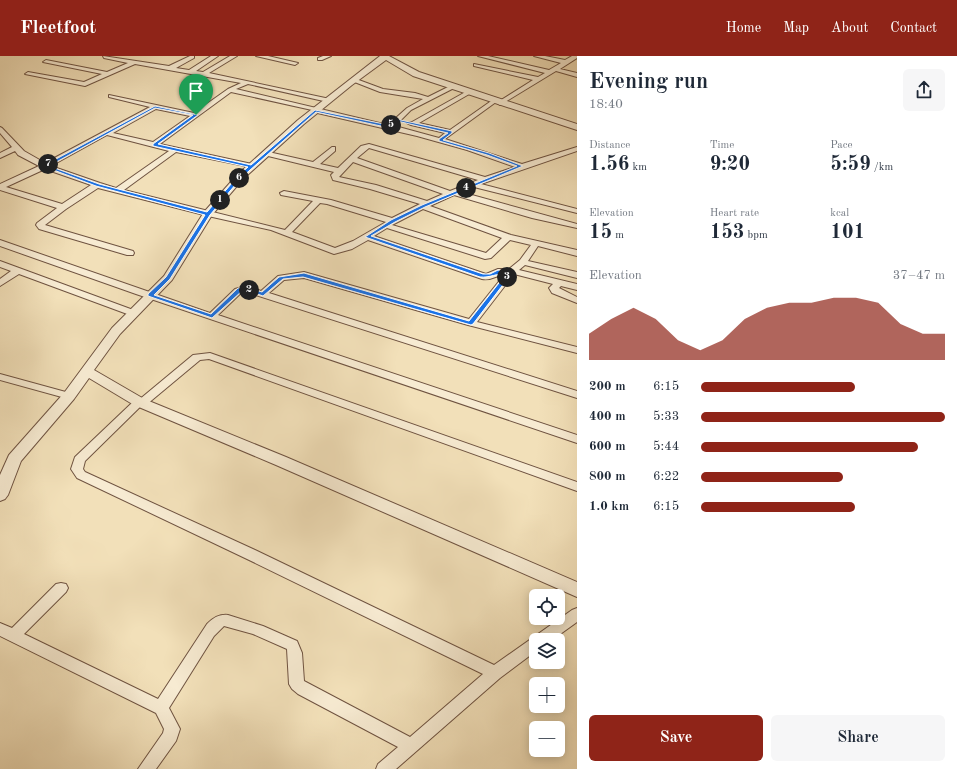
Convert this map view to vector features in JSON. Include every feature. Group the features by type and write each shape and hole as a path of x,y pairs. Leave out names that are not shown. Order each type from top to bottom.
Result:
{"street":[{"path":"106,56 247,82 328,100"},
{"path":"28,74 85,84 135,62 144,56"},
{"path":"171,68 191,56"},
{"path":"190,72 215,56"},
{"path":"204,74 234,56"},
{"path":"259,56 295,63"},
{"path":"320,59 328,56"},
{"path":"481,56 577,75"},
{"path":"537,56 577,62"},
{"path":"440,140 497,102 576,56"},
{"path":"0,494 14,459 69,396 116,331 168,278 208,214 240,177 328,100 384,57 416,74 452,87 576,126"},
{"path":"46,62 109,74"},
{"path":"476,65 538,79"},
{"path":"354,80 382,91 415,95 429,99"},
{"path":"154,145 230,90 247,82"},
{"path":"390,127 409,109 452,87"},
{"path":"230,90 440,140 488,154 520,166"},
{"path":"413,124 469,92"},
{"path":"111,96 196,115"},
{"path":"0,188 158,107"},
{"path":"396,120 451,132"},
{"path":"0,129 16,148 26,157 45,166 97,185 287,233 334,251 342,250 368,237 393,221 452,194 520,166 577,149"},
{"path":"106,133 175,150 252,166"},
{"path":"486,180 371,146 366,146 335,175 336,178 373,187 426,205 508,237 577,253"},
{"path":"0,156 16,148"},
{"path":"314,165 332,149"},
{"path":"118,190 175,150"},
{"path":"267,153 339,171"},
{"path":"352,158 452,194 577,226"},
{"path":"97,185 41,223 42,228 130,253"},
{"path":"475,185 577,211"},
{"path":"0,188 63,207"},
{"path":"284,193 318,200 393,221"},
{"path":"287,233 318,200"},
{"path":"385,226 485,256 488,256 508,237"},
{"path":"368,237 482,276 492,276 498,272 512,272 577,287"},
{"path":"0,243 577,439"},
{"path":"471,323 512,272 523,262 536,243"},
{"path":"523,262 577,275"},
{"path":"0,264 133,313"},
{"path":"0,282 17,271"},
{"path":"263,294 281,278 304,275 471,323 577,350"},
{"path":"558,283 554,288 555,291 577,300"},
{"path":"212,316 240,289 246,289 401,340 577,395"},
{"path":"495,673 250,554 81,475 77,469 79,460 140,403 197,357 210,356 577,487"},
{"path":"86,371 140,403 288,464 577,590"},
{"path":"0,377 69,396"},
{"path":"61,588 7,633 161,708 172,729 170,736 146,769"},
{"path":"551,633 577,614"},
{"path":"161,708 209,632 216,623 224,620 267,633 292,645 296,652 297,684 303,689 410,745"},
{"path":"384,769 495,673 529,648"}],"route":[{"path":"196,115 154,145 252,166 240,177 208,214 168,278 150,295 212,316 240,289 246,289 263,294 281,278 304,275 471,323 510,273 496,272 492,276 482,276 368,237 393,221 424,206 520,166 471,148 440,140 451,132 396,120 390,127 315,111 240,177 208,214 97,185 45,166 155,107 196,115"}]}
